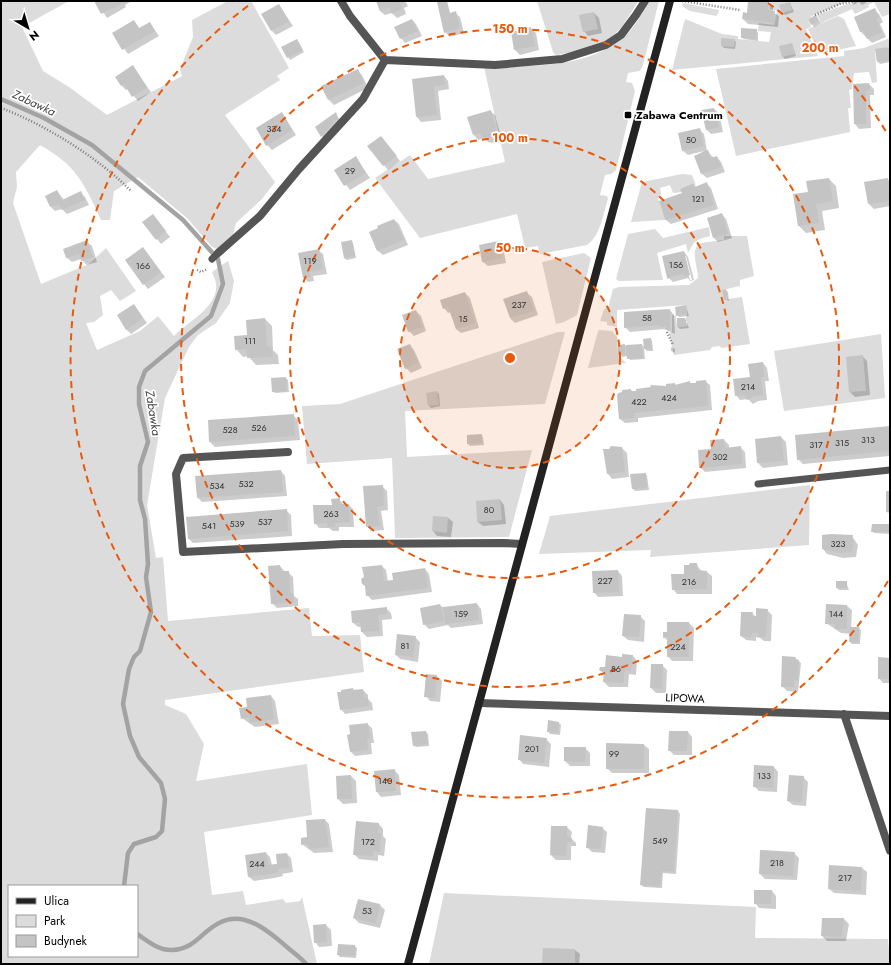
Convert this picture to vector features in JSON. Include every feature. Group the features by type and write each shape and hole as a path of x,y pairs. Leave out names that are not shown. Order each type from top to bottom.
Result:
{"main road":[{"path":"408,964 670,1"}],"street":[{"path":"341,1 350,16 385,60 495,65 562,59 606,45 620,36 645,1"},
{"path":"215,256 260,216 299,169 363,99 385,60"},
{"path":"288,452 183,458 176,474 183,552 343,544 522,544"},
{"name":"LIPOWA","path":"479,703 890,716"},
{"path":"844,714 890,851"}],"lane":[{"path":"758,484 890,470"}],"path":[{"path":"682,1 740,10"},
{"path":"815,15 840,4 857,1"},
{"path":"1,108 52,132 116,175 131,191"},
{"path":"198,270 204,271"},
{"path":"667,332 673,345"}],"green space":[{"path":"1,1 69,1 22,27 43,71 69,87 107,115 182,76 180,69 193,37 192,20 228,1 251,1 289,68 277,76 280,80 225,115 275,182 262,199 236,223 233,235 217,249 212,247 188,219 138,177 114,191 110,220 101,220 78,176 62,160 40,145 16,172 17,187 13,203 41,284 89,264 106,248 136,291 120,301 111,290 100,296 103,315 94,322 86,323 97,350 140,331 158,316 174,336 201,313 213,300 216,292 216,281 212,272 228,261 234,281 230,303 216,323 198,335 189,347 165,398 147,505 156,558 163,557 168,621 309,608 312,636 360,635 364,672 165,700 165,705 186,714 204,744 196,781 307,764 312,815 204,832 212,895 243,891 246,905 283,899 286,903 300,901 302,897 317,964 1,964"},
{"path":"537,1 638,1 623,25 617,32 604,42 588,48 556,55 553,52"},
{"path":"650,1 659,1 643,65 640,71 628,73 626,82 632,83 635,91 616,170 611,174 605,175 600,195 607,196 608,199 601,224 592,241 587,245 540,254 538,246 525,248 517,214 420,238 375,178 410,155 428,179 505,162 484,67 559,63 578,60 596,54 613,45 627,34"},
{"path":"770,1 849,1 808,19 811,27 806,29 818,56 672,70 685,19 722,34 738,36 738,39 769,42 771,32 758,31 759,23 774,25 777,11 770,9"},
{"path":"858,1 890,1 890,14 882,17 874,2 868,5 869,7 855,14 852,9 821,23 817,15 850,3 851,4"},
{"path":"683,3 719,10 718,14 716,16 690,11 682,6"},
{"path":"838,16 844,19 856,46 819,54 808,29"},
{"path":"890,38 890,47 875,50 877,82 872,83 869,72 854,73 852,89 849,90 851,108 848,108 850,132 736,156 716,69 844,56 844,51 864,48"},
{"path":"682,174 692,175 696,185 694,183 681,189 682,192 673,193 670,185 660,188 661,194 658,198 665,220 631,222 642,182"},
{"path":"709,227 710,236 696,241 688,253 686,244 657,253 663,280 619,281 616,279 628,234 655,229 663,238"},
{"path":"724,236 747,236 754,276 740,280 740,286 722,290 728,299 742,297 750,344 722,348 719,346 712,347 710,350 674,355 669,333 672,332 672,315 676,316 677,327 687,326 687,321 685,321 687,314 686,305 617,310 617,327 607,325 607,322 600,321 604,309 608,308 613,289 619,287 689,285 698,278 695,255 697,246 701,243 724,240"},
{"path":"584,253 591,258 577,315 564,322 556,324 542,262"},
{"path":"599,330 612,331 617,337 618,355 626,363 588,368"},
{"path":"558,332 565,332 545,404 405,411 407,457 532,450 509,537 395,538 392,458 307,464 302,406 340,404"},
{"path":"881,334 885,398 784,411 774,351"},
{"path":"810,485 809,545 650,557 651,550 539,554 550,516"},
{"path":"444,893 756,907 755,938 888,939 890,964 429,964"}],"building":[{"path":"94,1 122,1 123,3 101,14"},
{"path":"376,1 405,1 400,3 402,9 392,14 389,7 380,11"},
{"path":"447,1 450,13 456,11 460,28 444,33 437,2"},
{"path":"748,1 769,1 768,10 775,11 774,23 742,19 743,12 747,13"},
{"path":"790,2 792,10 782,13 779,5"},
{"path":"279,4 289,21 271,31 261,14"},
{"path":"875,8 879,18 876,19 882,32 867,39 863,31 860,32 854,17"},
{"path":"594,12 598,29 583,32 579,15"},
{"path":"816,15 819,21 811,25 808,19"},
{"path":"412,19 418,31 400,39 394,27"},
{"path":"134,20 139,28 150,22 155,31 122,50 112,33"},
{"path":"531,27 535,46 514,50 511,32"},
{"path":"741,28 757,29 756,39 741,38"},
{"path":"721,38 735,39 734,47 721,46"},
{"path":"297,39 303,50 287,58 281,47"},
{"path":"792,43 795,54 782,57 779,46"},
{"path":"890,47 890,60 877,62 875,49"},
{"path":"133,65 147,87 132,97 124,84 121,86 115,77"},
{"path":"358,69 364,83 328,100 321,86"},
{"path":"444,75 445,85 434,86 437,115 416,117 412,79"},
{"path":"869,83 870,90 866,91 866,124 854,124 853,84"},
{"path":"714,108 719,127 706,130 701,110"},
{"path":"491,110 498,136 483,138 481,133 473,135 467,117"},
{"path":"282,112 292,130 266,146 256,128"},
{"path":"336,112 338,118 321,137 315,127"},
{"path":"700,128 704,146 682,151 678,133"},
{"path":"381,136 397,156 383,166 367,146"},
{"path":"708,150 711,158 717,156 721,167 701,174 694,156"},
{"path":"356,156 366,173 344,186 334,170"},
{"path":"829,178 833,201 816,204 819,223 798,226 793,194 808,192 806,181"},
{"path":"888,178 890,201 868,204 864,182"},
{"path":"707,182 714,205 665,220 659,201 682,193 680,189 694,183 695,187"},
{"path":"57,190 62,200 81,191 85,200 62,210 59,204 50,207 45,196"},
{"path":"722,213 728,234 713,238 707,218"},
{"path":"153,214 166,231 156,240 142,222"},
{"path":"394,219 404,240 377,251 369,232 378,228 377,226"},
{"path":"87,240 93,257 81,261 79,254 66,258 63,249"},
{"path":"352,240 355,256 344,258 341,242"},
{"path":"498,241 502,258 482,262 479,245"},
{"path":"143,247 161,272 143,285 125,260"},
{"path":"319,249 323,269 309,272 310,277 303,278 298,253"},
{"path":"684,251 690,275 685,277 684,274 670,277 669,279 667,278 662,256"},
{"path":"726,289 728,299 724,300 722,290"},
{"path":"527,291 534,311 510,318 503,299"},
{"path":"465,292 475,323 456,329 448,307 443,309 440,300"},
{"path":"134,304 143,318 126,330 117,315"},
{"path":"686,305 687,314 676,316 675,307"},
{"path":"670,309 670,330 666,330 666,326 660,327 660,325 624,328 624,312"},
{"path":"416,310 422,327 408,332 402,315"},
{"path":"265,318 267,347 271,346 273,357 247,358 246,349 235,350 234,336 247,335 246,320"},
{"path":"677,318 685,318 687,326 677,327"},
{"path":"651,338 652,349 644,349 643,339"},
{"path":"410,344 418,363 405,369 397,349"},
{"path":"625,344 625,355 618,355 618,345"},
{"path":"642,344 643,358 627,359 626,345"},
{"path":"863,355 866,391 849,392 846,357"},
{"path":"763,362 764,377 761,377 763,395 753,396 747,400 744,395 735,396 733,379 750,377 748,364"},
{"path":"286,377 287,391 272,392 271,378"},
{"path":"706,380 708,406 634,413 634,418 619,419 617,396 618,393 622,392 622,390 631,389 631,391 636,391 636,389 651,387 650,385 666,386 666,384 675,383 675,385 690,381 690,383 696,383 696,381"},
{"path":"437,391 439,405 428,406 426,393"},
{"path":"294,414 295,436 209,442 208,420"},
{"path":"890,426 890,451 797,460 795,435"},
{"path":"482,434 482,443 467,444 467,435"},
{"path":"781,436 784,461 757,463 755,439"},
{"path":"724,439 725,448 741,446 742,464 699,468 698,450 711,449 710,440"},
{"path":"611,446 622,447 625,472 607,474 603,449 609,449"},
{"path":"281,470 283,492 197,498 195,476"},
{"path":"646,473 647,488 632,489 630,474"},
{"path":"383,485 384,506 377,507 380,526 366,527 363,486"},
{"path":"886,491 890,491 890,513 886,512"},
{"path":"340,498 340,504 349,504 350,522 335,523 335,527 327,527 327,523 314,524 313,505 332,505 331,499"},
{"path":"500,499 502,520 477,522 476,501"},
{"path":"287,509 288,531 188,539 186,517"},
{"path":"433,516 448,517 447,533 432,531"},
{"path":"872,524 890,524 890,532 871,532"},
{"path":"822,535 853,535 852,540 854,540 852,552 837,553 822,549"},
{"path":"690,563 697,563 698,570 707,571 707,589 672,590 671,574 684,574 684,565 689,565"},
{"path":"280,565 281,571 289,571 290,593 293,593 294,602 271,604 268,566"},
{"path":"382,565 384,581 393,580 392,573 425,568 428,588 366,596 365,586 362,584 361,579 364,577 362,567"},
{"path":"618,570 619,592 593,593 592,571"},
{"path":"836,581 847,581 847,588 836,588"},
{"path":"477,603 479,620 445,624 443,607"},
{"path":"440,604 444,621 423,625 420,608"},
{"path":"826,604 847,605 847,629 835,629 835,624 825,624"},
{"path":"387,607 387,614 378,615 379,631 361,632 360,622 352,623 351,611"},
{"path":"756,608 768,609 766,637 758,637 759,633 752,633 751,637 740,636 741,612 753,612 752,616 756,616"},
{"path":"624,614 641,615 639,637 622,636"},
{"path":"667,622 689,622 689,657 667,657 667,637 663,638 663,632 667,632"},
{"path":"850,627 859,627 858,643 849,642"},
{"path":"397,634 416,636 413,657 395,655"},
{"path":"622,654 633,655 631,671 625,670 623,683 603,682 604,673 599,670 600,667 605,667 606,655 622,657"},
{"path":"782,656 796,657 795,659 799,660 798,681 794,680 794,687 781,687"},
{"path":"878,657 890,658 890,679 878,679"},
{"path":"651,664 663,664 662,689 650,688"},
{"path":"426,674 437,675 435,698 424,697"},
{"path":"353,688 353,690 363,689 364,698 368,698 369,706 340,710 337,692"},
{"path":"271,695 274,719 249,723 249,717 241,719 239,708 247,707 246,698"},
{"path":"548,720 559,722 558,733 547,732"},
{"path":"368,723 370,738 367,739 368,750 350,752 347,735 350,734 349,725"},
{"path":"426,731 428,744 413,746 411,732"},
{"path":"669,731 688,731 687,751 668,751"},
{"path":"520,735 547,738 544,763 518,760"},
{"path":"606,743 644,744 644,769 606,769"},
{"path":"564,747 586,747 585,762 564,761"},
{"path":"754,765 774,766 773,788 753,787"},
{"path":"395,769 396,791 376,792 374,771"},
{"path":"351,775 352,799 337,799 336,776"},
{"path":"789,775 804,776 801,802 787,801"},
{"path":"646,808 678,810 674,872 662,871 660,887 640,885"},
{"path":"325,819 329,847 309,849 308,844 301,845 301,838 307,837 306,820"},
{"path":"356,821 379,823 378,833 381,834 380,852 374,851 373,856 353,855"},
{"path":"588,825 603,827 601,849 586,848"},
{"path":"551,826 567,826 567,837 572,838 572,842 567,842 566,856 550,855"},
{"path":"760,850 795,852 793,876 759,874"},
{"path":"266,852 268,865 277,864 276,854 287,853 289,868 278,869 278,872 269,874 248,877 245,855"},
{"path":"829,865 862,867 861,891 828,889"},
{"path":"754,890 772,890 771,904 754,904"},
{"path":"358,899 380,904 376,924 353,918"},
{"path":"822,918 844,918 842,937 821,936"},
{"path":"326,924 327,942 314,943 313,925"},
{"path":"338,944 355,945 355,956 337,955"},
{"path":"543,948 575,949 575,964 542,964"}],"waterway":[{"name":"Zabawka","path":"1,99 44,118 92,145 183,220 218,259 223,284 211,316 145,371 139,387 139,404 148,442 140,466 140,500 145,519 148,564 146,577 151,612 140,651 134,657 129,669 123,704 130,736 139,757 161,783 165,799 162,831 156,837 134,844 128,853 124,885"},
{"name":"Zabawka","path":"138,935 163,949 180,949 193,943 208,930 221,922 230,919 239,919 248,921 266,930 306,964"}],"place":[{"name":"Zabawa Centrum","path":"628,115"}]}
